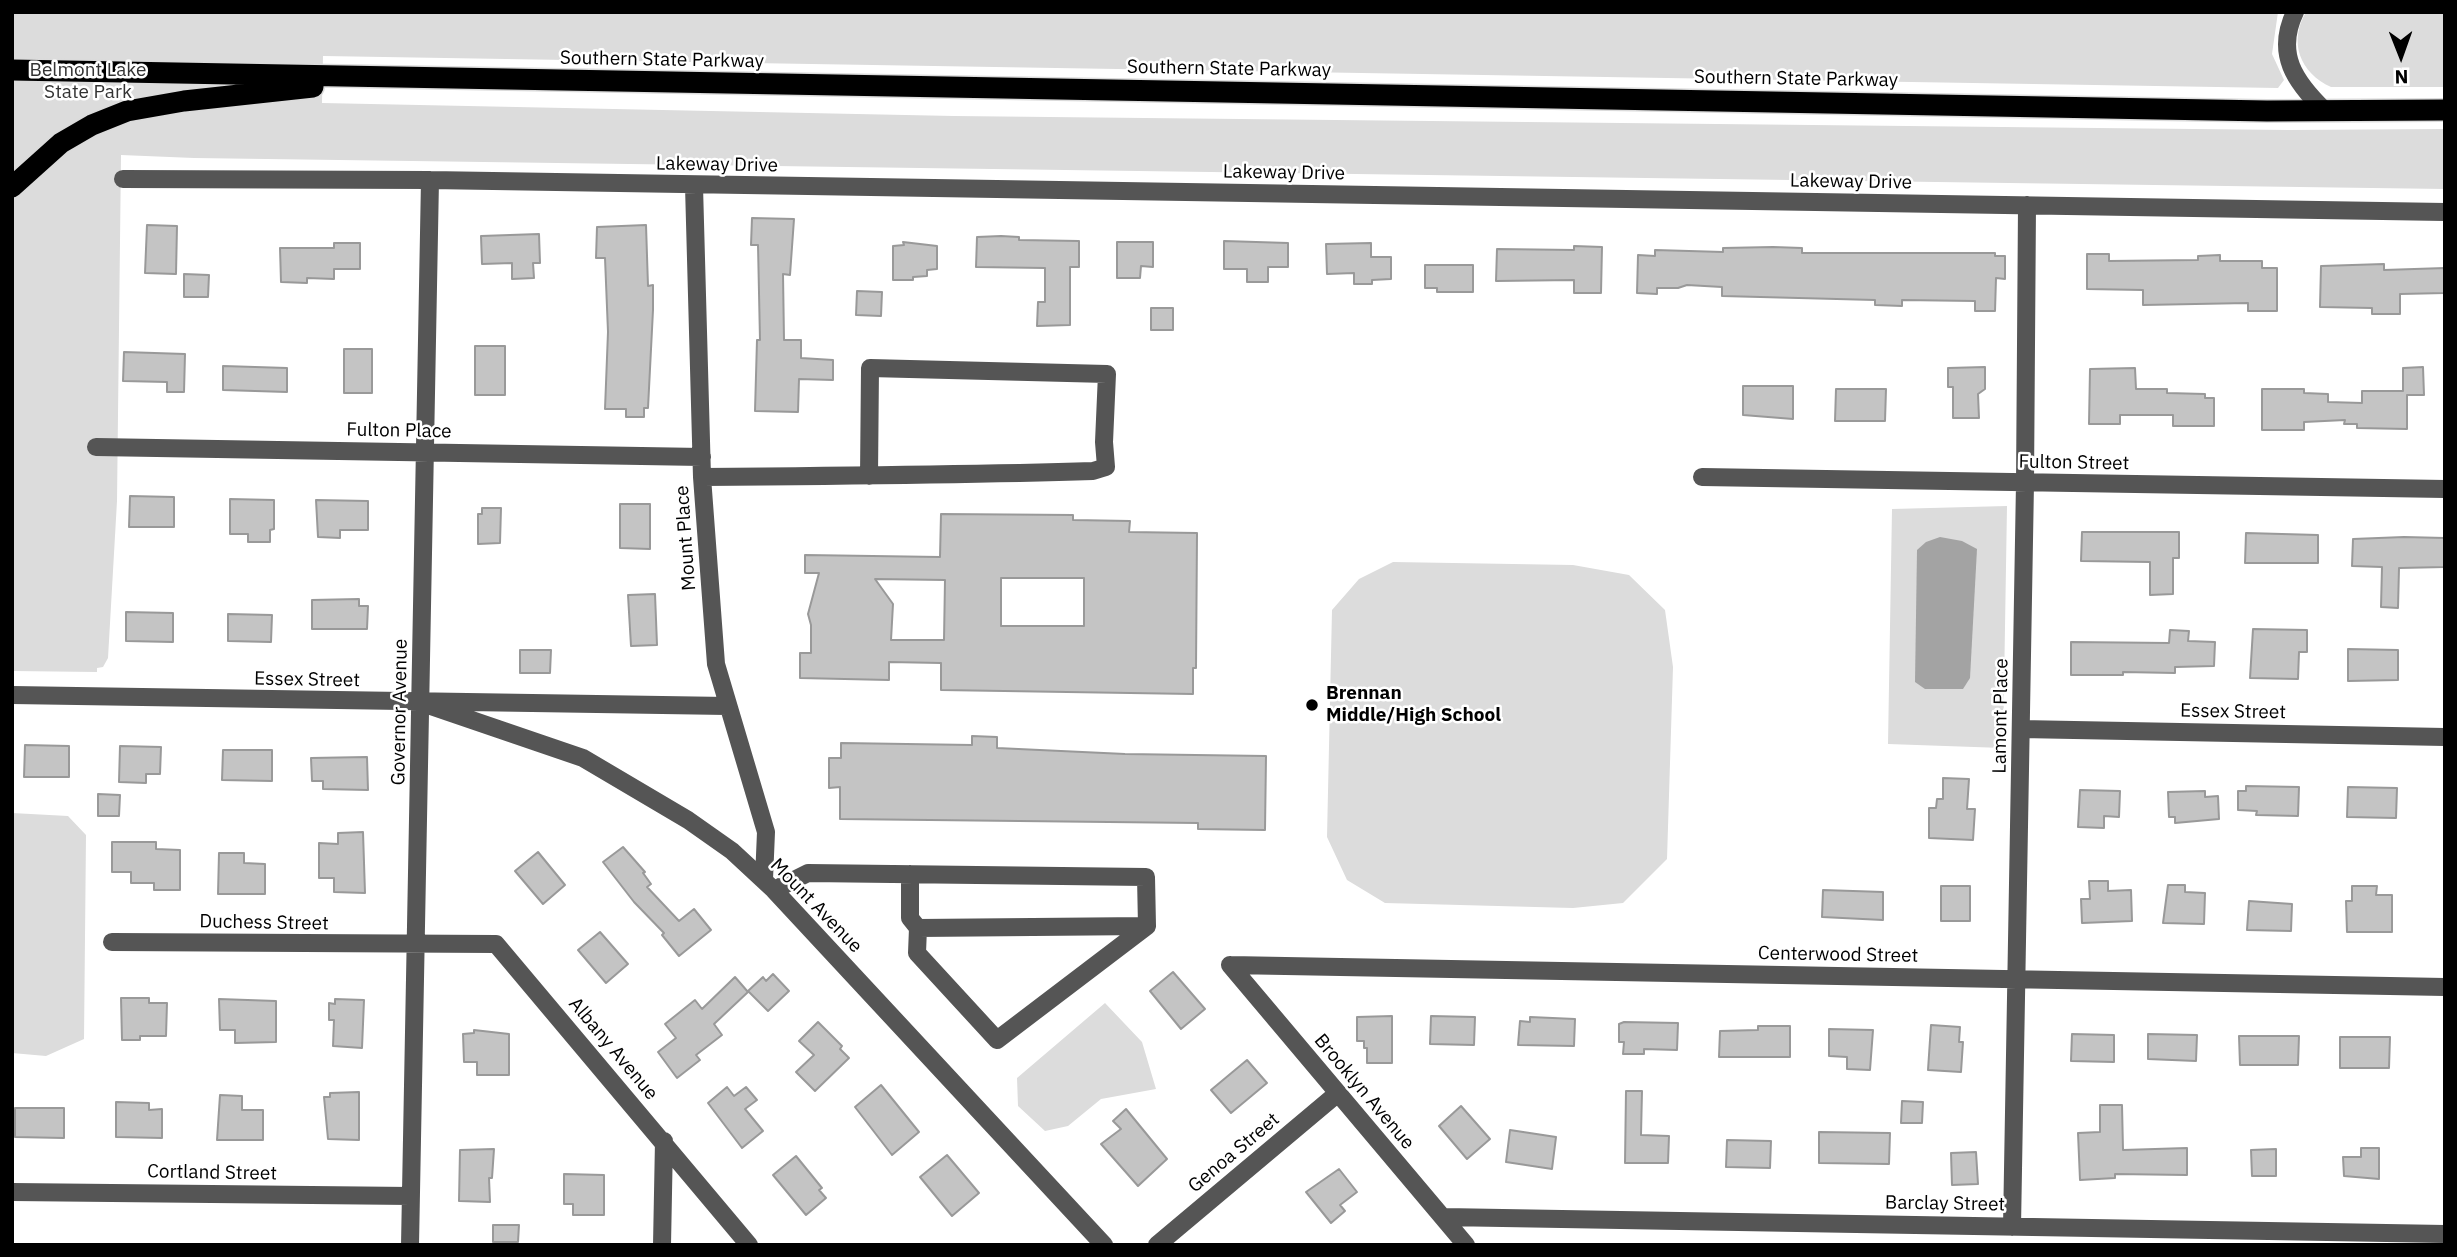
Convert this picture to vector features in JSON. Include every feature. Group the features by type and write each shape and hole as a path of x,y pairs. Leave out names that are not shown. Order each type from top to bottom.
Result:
{"highway":[{"name":"Southern State Parkway","path":"12,70 382,79 2325,111 2445,110"},
{"path":"12,187 61,143 92,125 127,111 184,101 382,79"}],"street":[{"path":"2295,12 2286,37 2288,61 2296,80 2325,111"},
{"name":"Lakeway Drive","path":"123,179 430,180 2445,212"},
{"name":"Governor Avenue","path":"410,1245 430,180"},
{"name":"Mount Place","path":"694,186 702,477 716,664 766,832 769,884"},
{"name":"Lamont Place","path":"2012,1227 2027,205"},
{"path":"702,477 869,476 1093,471 1106,467 1104,442 1107,374 870,368 869,476"},
{"name":"Fulton Place","path":"96,447 702,457"},
{"name":"Fulton Street","path":"1702,477 2445,489"},
{"name":"Essex Street","path":"12,695 727,706"},
{"name":"Mount Avenue","path":"422,703 583,758 688,820 769,884 1104,1245"},
{"name":"Essex Street","path":"2021,729 2445,737"},
{"path":"769,884 808,873 1146,877 1147,926"},
{"path":"909,874 910,918 918,928 917,953 997,1040 1147,926"},
{"path":"918,928 1147,926"},
{"name":"Duchess Street","path":"112,942 415,946"},
{"name":"Albany Avenue","path":"415,946 496,944 749,1245"},
{"name":"Centerwood Street","path":"1230,965 2445,987"},
{"name":"Brooklyn Avenue","path":"1230,965 1466,1245"},
{"name":"Genoa Street","path":"1157,1245 1338,1093"},
{"path":"662,1245 664,1141"},
{"name":"Cortland Street","path":"12,1192 411,1196"},
{"name":"Barclay Street","path":"1444,1217 2445,1234"}],"green space":[{"name":"Belmont Lake State Park","path":"12,12 2278,12 2272,54 2284,80 2278,88 323,56 322,103 954,116 2289,130 2445,129 2445,189 121,155 117,501 108,658 103,667 97,668 97,672 12,671"},
{"path":"2306,12 2445,12 2445,87 2331,87 2311,74 2300,56 2298,34"},
{"path":"2007,506 2003,748 1888,744 1892,509"},
{"path":"1393,562 1573,565 1629,575 1665,610 1673,667 1667,859 1623,903 1573,908 1385,903 1347,880 1327,837 1332,610 1359,579"},
{"path":"12,813 68,816 86,835 84,1039 46,1056 12,1053"},
{"path":"1105,1003 1142,1042 1156,1089 1101,1099 1068,1126 1045,1131 1018,1106 1017,1078"}],"shaded area":[{"path":"1940,537 1962,541 1977,549 1970,678 1963,689 1925,689 1915,682 1917,550 1926,542"}],"building":[{"path":"752,218 794,219 790,275 783,274 784,340 801,340 801,358 833,360 833,380 799,379 798,412 755,411 757,340 760,340 758,245 751,245"},
{"path":"147,225 177,226 176,274 145,273"},
{"path":"646,225 648,286 653,285 648,408 644,408 644,417 626,417 626,409 605,409 608,332 605,258 596,258 597,227"},
{"path":"539,234 540,263 533,263 534,278 512,279 512,263 482,264 481,236"},
{"path":"977,237 1019,237 1019,240 1079,241 1079,267 1070,267 1070,325 1037,326 1038,302 1045,302 1045,268 976,267"},
{"path":"1224,241 1288,243 1288,267 1268,267 1268,282 1247,282 1247,269 1224,269"},
{"path":"903,242 937,246 937,269 927,270 927,276 913,277 913,280 893,280 893,246 904,245"},
{"path":"1117,242 1153,242 1153,267 1141,266 1140,278 1117,278"},
{"path":"334,243 360,243 360,269 334,269 334,279 307,278 307,283 281,282 280,248 334,248"},
{"path":"1371,243 1371,257 1391,257 1391,279 1372,280 1372,284 1354,284 1354,273 1327,274 1326,244"},
{"path":"1574,246 1602,247 1601,293 1574,293 1574,280 1496,281 1497,249 1574,250"},
{"path":"1723,248 1802,248 1802,253 1995,253 1995,256 2005,256 2005,279 1996,278 1995,311 1975,311 1975,301 1902,300 1902,306 1875,305 1875,300 1722,296 1722,287 1687,285 1657,288 1657,294 1637,293 1638,255 1655,256 1655,250 1723,252"},
{"path":"2087,254 2109,254 2109,261 2198,260 2198,256 2220,255 2220,261 2262,261 2262,268 2277,268 2277,311 2248,311 2248,303 2143,305 2143,290 2087,289"},
{"path":"2384,264 2384,270 2445,268 2445,293 2400,294 2400,314 2372,314 2372,308 2320,307 2321,266"},
{"path":"1425,265 1473,265 1473,292 1437,292 1437,288 1425,288"},
{"path":"184,274 209,275 208,297 184,297"},
{"path":"857,291 882,292 881,316 856,315"},
{"path":"1151,308 1173,308 1173,330 1151,330"},
{"path":"475,346 505,346 505,395 475,395"},
{"path":"344,349 372,349 372,393 344,393"},
{"path":"124,352 185,354 184,392 167,392 167,382 123,381"},
{"path":"223,366 287,368 287,392 223,390"},
{"path":"1985,367 1985,389 1978,394 1979,418 1953,418 1953,387 1948,387 1948,368"},
{"path":"2423,367 2424,395 2407,395 2407,429 2357,428 2357,424 2344,424 2345,420 2304,422 2304,430 2262,430 2262,389 2304,389 2304,393 2328,394 2328,402 2362,403 2362,391 2403,391 2403,368"},
{"path":"2135,368 2136,389 2167,389 2167,393 2205,394 2205,398 2214,398 2214,426 2173,426 2173,415 2120,415 2120,424 2089,424 2090,369"},
{"path":"1743,386 1793,386 1793,419 1743,415"},
{"path":"1836,389 1886,389 1885,421 1835,421"},
{"path":"130,496 174,497 174,527 129,527"},
{"path":"230,499 274,500 274,529 270,530 270,542 248,542 248,534 230,534"},
{"path":"316,500 368,501 368,530 340,530 340,538 318,537"},
{"path":"620,504 650,504 650,549 620,548"},
{"path":"482,508 501,508 500,543 478,544 478,514 482,514"},
{"path":"941,514 1073,515 1073,520 1130,521 1129,532 1197,533 1196,668 1193,668 1193,694 941,690 941,663 889,662 889,680 800,678 800,653 811,653 811,625 808,614 819,573 805,573 805,555 940,557","holes":["1001,578 1084,578 1084,626 1001,626","875,579 945,580 944,640 891,640 893,604"]},
{"path":"2082,532 2179,532 2179,558 2173,558 2173,594 2150,595 2150,562 2081,561"},
{"path":"2246,533 2318,535 2318,563 2245,563"},
{"path":"2445,538 2445,567 2399,568 2398,608 2381,607 2382,567 2352,566 2353,539"},
{"path":"655,594 657,645 631,646 628,595"},
{"path":"359,599 359,606 368,606 367,629 312,629 312,600"},
{"path":"126,612 173,613 173,642 126,641"},
{"path":"228,614 272,615 271,642 228,641"},
{"path":"2253,629 2307,630 2307,652 2299,652 2298,679 2250,678"},
{"path":"2170,630 2189,631 2188,641 2215,642 2214,666 2175,667 2175,673 2071,675 2071,642 2169,643"},
{"path":"2348,649 2398,650 2398,680 2348,681"},
{"path":"520,650 551,650 550,673 520,673"},
{"path":"972,736 997,737 997,748 1125,754 1266,756 1265,830 1198,829 1198,823 840,819 840,787 829,788 829,758 841,758 841,743 972,745"},
{"path":"25,745 69,746 69,777 24,777"},
{"path":"120,746 161,747 160,774 146,774 146,783 119,782"},
{"path":"223,750 272,750 272,781 222,780"},
{"path":"367,757 368,790 323,789 323,781 312,781 311,758"},
{"path":"1943,778 1969,779 1967,809 1975,809 1973,840 1929,838 1929,808 1936,808 1937,799 1943,799"},
{"path":"2246,786 2299,787 2298,816 2256,815 2257,811 2238,810 2238,791 2246,791"},
{"path":"2348,787 2397,788 2396,818 2347,817"},
{"path":"2080,790 2120,791 2119,817 2104,816 2104,828 2078,827"},
{"path":"2205,791 2205,797 2218,796 2219,819 2175,823 2175,817 2169,817 2168,792"},
{"path":"98,794 120,795 119,816 98,816"},
{"path":"363,832 365,893 334,892 334,878 319,878 319,843 338,844 338,833"},
{"path":"112,842 156,842 156,849 180,850 180,890 154,890 154,883 131,883 131,872 112,872"},
{"path":"623,847 645,872 643,873 651,884 647,887 679,921 694,909 711,930 679,956 662,935 664,933 634,902 603,862"},
{"path":"538,852 565,885 543,904 515,871"},
{"path":"219,853 244,853 244,863 265,864 265,894 218,894"},
{"path":"2089,881 2108,881 2108,891 2131,890 2132,921 2082,923 2081,899 2090,899"},
{"path":"2168,885 2185,885 2185,892 2205,893 2204,924 2163,923"},
{"path":"1941,886 1970,886 1970,921 1941,921"},
{"path":"2352,886 2377,886 2376,895 2392,895 2392,932 2347,932 2346,901 2352,901"},
{"path":"1823,890 1883,892 1883,920 1822,917"},
{"path":"2249,901 2292,904 2291,931 2247,930"},
{"path":"600,932 628,964 606,983 578,950"},
{"path":"1173,972 1205,1009 1181,1029 1150,991"},
{"path":"773,974 789,991 768,1011 748,991 763,977 766,981"},
{"path":"735,977 748,992 714,1024 722,1035 696,1055 700,1060 677,1078 658,1052 676,1038 665,1024 695,1000 702,1009"},
{"path":"121,998 149,998 149,1003 167,1003 166,1036 140,1036 140,1040 122,1040"},
{"path":"219,999 276,1001 276,1042 235,1043 235,1030 220,1030"},
{"path":"335,999 364,1000 362,1048 333,1046 334,1020 329,1020 329,1003 335,1004"},
{"path":"1392,1016 1392,1063 1367,1063 1364,1041 1357,1041 1357,1017"},
{"path":"1431,1016 1475,1017 1474,1045 1430,1044"},
{"path":"1530,1017 1575,1019 1574,1046 1518,1045 1520,1021 1530,1022"},
{"path":"818,1022 842,1046 840,1049 849,1058 815,1091 796,1072 814,1055 799,1041"},
{"path":"1678,1023 1677,1050 1644,1049 1644,1054 1623,1054 1624,1042 1619,1042 1619,1024"},
{"path":"1931,1025 1960,1027 1959,1042 1963,1042 1961,1072 1928,1070"},
{"path":"1758,1026 1790,1026 1790,1057 1719,1057 1720,1031 1758,1030"},
{"path":"1829,1029 1873,1030 1870,1070 1847,1069 1847,1057 1829,1056"},
{"path":"474,1030 509,1034 509,1075 477,1075 477,1062 464,1062 463,1034 474,1033"},
{"path":"2072,1034 2114,1035 2114,1062 2071,1061"},
{"path":"2148,1034 2197,1035 2196,1061 2148,1059"},
{"path":"2239,1036 2299,1036 2298,1065 2240,1065"},
{"path":"2340,1037 2390,1037 2389,1068 2340,1068"},
{"path":"1247,1060 1267,1083 1231,1113 1211,1090"},
{"path":"881,1085 919,1132 892,1155 855,1107"},
{"path":"727,1087 734,1096 746,1087 757,1100 745,1109 763,1131 742,1148 708,1103"},
{"path":"1626,1091 1642,1091 1641,1135 1669,1136 1668,1163 1625,1163"},
{"path":"359,1092 359,1140 328,1139 324,1097 330,1097 330,1093"},
{"path":"220,1095 242,1096 242,1110 263,1110 263,1140 217,1140"},
{"path":"1902,1101 1923,1102 1922,1123 1901,1123"},
{"path":"116,1102 149,1103 149,1110 162,1109 162,1138 116,1137"},
{"path":"2100,1105 2122,1105 2123,1150 2187,1148 2187,1175 2115,1174 2115,1178 2080,1180 2078,1133 2100,1132"},
{"path":"1461,1106 1490,1139 1467,1159 1439,1126"},
{"path":"15,1108 64,1108 64,1138 15,1137"},
{"path":"1126,1109 1167,1159 1138,1186 1101,1144 1121,1129 1113,1121"},
{"path":"1510,1130 1556,1137 1552,1169 1506,1162"},
{"path":"1819,1132 1890,1133 1889,1164 1819,1163"},
{"path":"1727,1140 1771,1141 1770,1168 1726,1167"},
{"path":"2361,1148 2379,1148 2379,1179 2344,1176 2343,1157 2361,1157"},
{"path":"494,1149 492,1178 489,1178 490,1202 459,1201 460,1150"},
{"path":"2276,1149 2276,1176 2252,1176 2251,1150"},
{"path":"1976,1152 1978,1184 1952,1185 1951,1153"},
{"path":"947,1155 979,1193 952,1216 920,1177"},
{"path":"796,1156 822,1188 819,1190 826,1198 806,1215 773,1175"},
{"path":"1339,1169 1357,1192 1340,1205 1345,1211 1331,1223 1306,1192"},
{"path":"564,1174 604,1175 604,1215 573,1215 573,1204 564,1204"},
{"path":"493,1225 519,1225 518,1242 493,1242"}],"place":[{"name":"Brennan Middle/High School","path":"1312,705"}]}
